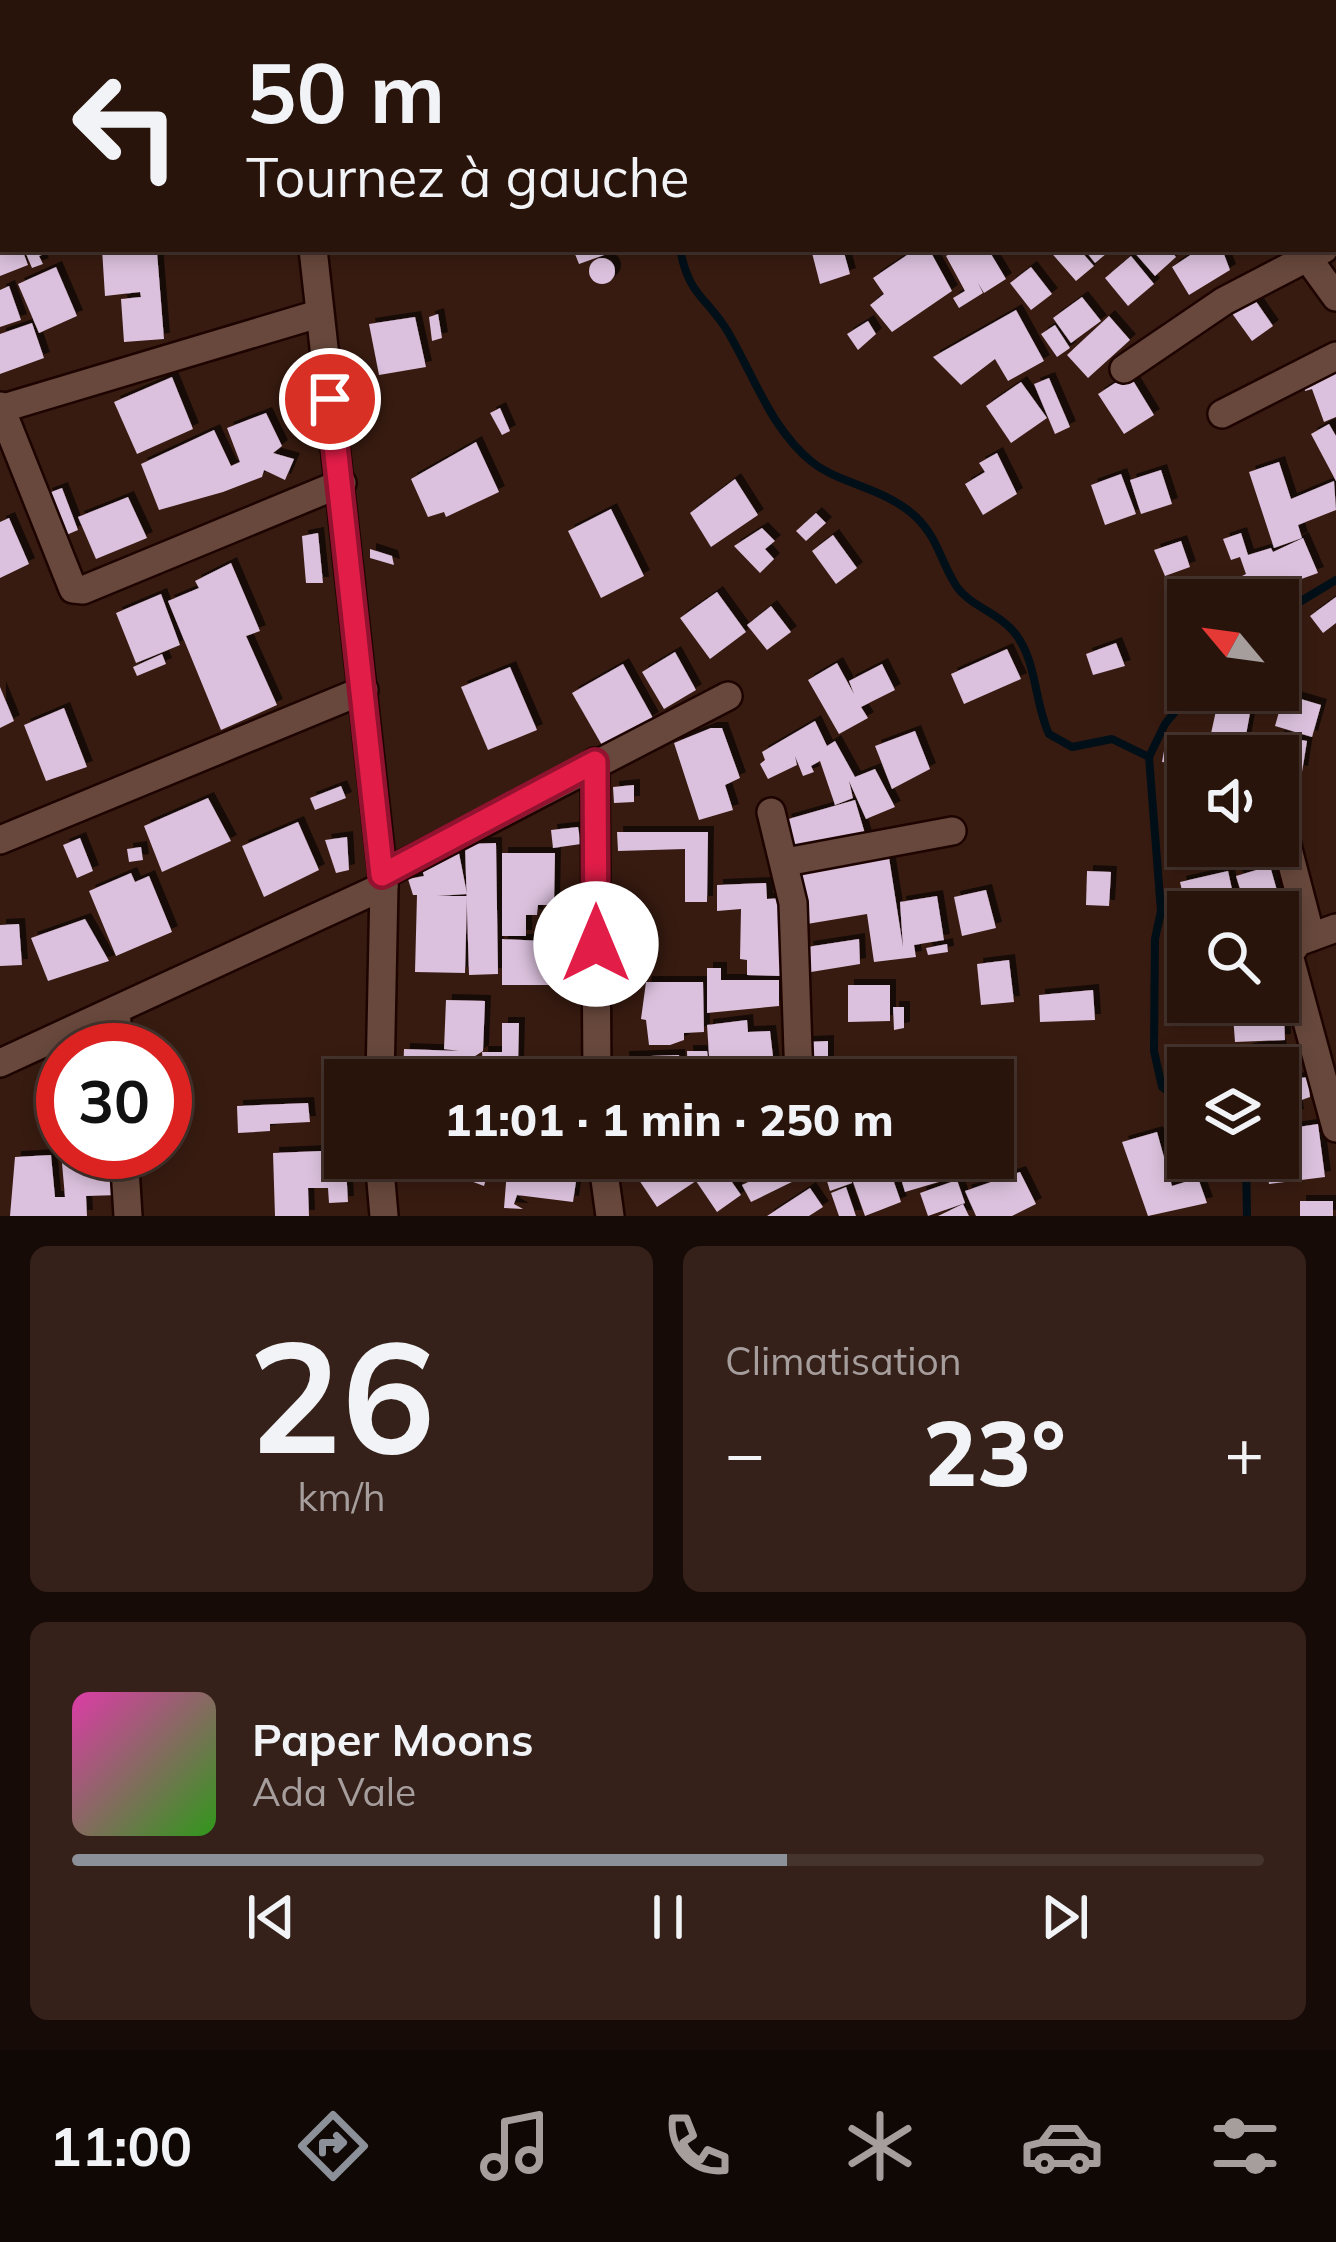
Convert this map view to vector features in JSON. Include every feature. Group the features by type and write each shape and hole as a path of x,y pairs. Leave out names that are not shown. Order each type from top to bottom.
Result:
{"street":[{"path":"313,252 383,880 380,1059"},
{"path":"1124,369 1296,255 1336,297"},
{"path":"318,314 0,408 73,589 83,590 342,484"},
{"path":"1222,414 1336,356"},
{"path":"0,840 364,690"},
{"path":"0,1063 383,880 595,762 728,697"},
{"path":"595,762 597,1059"},
{"path":"771,812 793,903 798,1059"},
{"path":"786,862 952,831"},
{"path":"1299,867 1323,933 1298,942 1289,955 1336,1128"},
{"path":"116,1010 117,1023"},
{"path":"126,1179 128,1216"},
{"path":"381,1179 384,1216"},
{"path":"605,1179 610,1216"}],"building":[{"path":"0,252 23,252 28,265 0,276"},
{"path":"25,252 49,252 39,256 43,264 32,268"},
{"path":"102,252 157,252 164,339 124,342 121,299 141,297 140,292 105,296"},
{"path":"574,252 612,252 579,264"},
{"path":"812,252 844,252 850,274 820,284"},
{"path":"912,252 931,252 952,291 892,332 870,305 884,294 873,278"},
{"path":"990,252 1006,279 984,293 978,283 983,293 959,308 953,298 965,291 946,256"},
{"path":"1051,252 1082,252 1094,266 1076,281"},
{"path":"1086,252 1108,252 1095,263"},
{"path":"1134,252 1172,252 1176,257 1155,276"},
{"path":"1223,252 1230,270 1189,295 1172,267 1192,254"},
{"path":"1131,256 1154,284 1128,306 1105,278"},
{"path":"602,258 612,261 612,281 602,284 592,281 589,271 592,261"},
{"path":"56,267 77,316 39,333 18,284"},
{"path":"1031,267 1052,294 1031,310 1010,283"},
{"path":"9,286 21,320 0,327 0,290"},
{"path":"1082,297 1101,321 1071,343 1053,318"},
{"path":"1255,300 1273,326 1252,341 1231,312"},
{"path":"1016,310 1044,361 1008,381 995,359 961,385 933,357"},
{"path":"438,314 442,338 432,341 429,317"},
{"path":"1109,316 1130,340 1088,378 1067,355"},
{"path":"415,317 426,367 379,375 369,324"},
{"path":"868,321 876,334 858,350 847,334"},
{"path":"32,323 44,358 0,374 0,334"},
{"path":"1055,325 1070,348 1057,357 1041,334"},
{"path":"1336,370 1336,417 1324,422 1312,389 1305,391 1304,383"},
{"path":"1129,374 1154,415 1124,434 1098,394"},
{"path":"172,377 193,429 137,454 114,402"},
{"path":"1049,378 1070,427 1055,434 1034,384"},
{"path":"1021,382 1047,418 1011,443 986,406"},
{"path":"500,408 510,431 502,435 490,413"},
{"path":"266,413 282,446 273,453 294,459 285,480 264,470 262,477 223,492 159,510 141,464 214,430 231,466 240,462 227,428"},
{"path":"1329,424 1336,436 1336,481 1311,434"},
{"path":"476,442 499,492 446,517 444,512 428,517 411,479"},
{"path":"997,453 1017,494 983,515 965,484 985,472 979,463"},
{"path":"1279,462 1291,499 1334,481 1336,510 1298,525 1302,538 1274,548 1249,472"},
{"path":"1161,470 1172,504 1141,514 1130,480"},
{"path":"1121,474 1136,514 1105,525 1091,485"},
{"path":"735,479 758,515 711,547 690,513"},
{"path":"62,488 78,530 64,536 46,494"},
{"path":"128,497 147,538 96,559 78,517"},
{"path":"611,509 644,576 601,598 568,531"},
{"path":"816,513 826,523 806,541 796,531"},
{"path":"9,518 29,564 0,578 0,522"},
{"path":"762,528 775,541 765,549 774,559 760,573 734,546"},
{"path":"318,533 323,583 306,583 302,536"},
{"path":"1241,533 1248,555 1271,548 1273,552 1303,538 1318,573 1299,580 1241,579 1246,574 1240,557 1231,560 1223,539"},
{"path":"833,535 857,568 836,584 812,551"},
{"path":"1181,541 1190,567 1165,576 1154,550"},
{"path":"370,549 392,556 394,565 370,558"},
{"path":"231,563 260,631 246,636 277,705 221,730 168,601 199,588 195,581"},
{"path":"717,592 746,632 710,659 680,618"},
{"path":"161,594 180,645 136,663 116,613"},
{"path":"1336,597 1336,623 1323,633 1310,616"},
{"path":"771,606 791,632 767,650 747,625"},
{"path":"1116,643 1125,666 1093,675 1086,654"},
{"path":"1007,649 1021,679 964,704 951,674"},
{"path":"675,652 696,690 664,709 642,672"},
{"path":"162,654 166,664 137,676 133,667"},
{"path":"837,663 854,694 849,681 882,664 895,690 861,707 868,718 839,734 808,680"},
{"path":"623,664 653,718 603,747 572,693"},
{"path":"510,667 537,730 488,750 461,687"},
{"path":"0,687 14,721 0,728"},
{"path":"1299,698 1321,705 1312,737 1275,726 1279,711 1299,711"},
{"path":"64,708 87,767 46,781 24,725"},
{"path":"1216,711 1250,713 1246,735 1211,735"},
{"path":"815,721 827,746 835,741 855,777 875,769 895,807 866,819 849,781 853,798 835,805 820,761 811,766 814,772 803,776 795,756 797,765 768,779 760,764 765,760 762,752"},
{"path":"722,728 740,778 725,785 733,810 699,820 674,743"},
{"path":"915,731 930,769 892,789 875,746"},
{"path":"1299,740 1307,741 1299,771"},
{"path":"634,785 634,802 614,803 613,787"},
{"path":"341,786 346,798 315,810 310,798"},
{"path":"208,798 231,841 162,872 144,826"},
{"path":"855,800 866,837 792,848 785,820"},
{"path":"298,822 319,870 264,897 242,846"},
{"path":"578,827 581,844 553,848 551,830"},
{"path":"617,832 708,832 707,902 685,902 685,849 618,851"},
{"path":"347,837 349,870 336,873 325,840"},
{"path":"80,838 93,871 77,878 63,845"},
{"path":"496,843 498,974 469,975 465,844"},
{"path":"141,847 143,860 129,862 127,849"},
{"path":"458,848 467,894 437,896 467,896 465,973 415,972 417,895 408,879 424,876 421,866"},
{"path":"888,851 903,947 900,902 937,896 944,940 914,945 916,957 874,962 867,914 807,924 797,867"},
{"path":"502,853 555,853 554,905 538,905 537,915 526,915 526,936 502,936"},
{"path":"1270,867 1277,891 1241,891 1236,876"},
{"path":"1087,871 1111,872 1109,906 1086,905"},
{"path":"1228,871 1232,891 1182,891 1180,882"},
{"path":"131,873 135,882 149,876 172,932 116,956 89,891"},
{"path":"766,883 767,899 783,898 780,976 747,975 747,960 740,959 741,909 717,911 717,885"},
{"path":"986,890 996,928 962,936 954,897"},
{"path":"85,919 109,961 48,981 31,938"},
{"path":"19,924 22,965 0,966 0,925"},
{"path":"502,939 544,941 550,985 502,985"},
{"path":"859,939 860,964 811,972 807,947"},
{"path":"947,944 948,952 928,955 926,948"},
{"path":"1009,960 1014,1002 981,1005 977,964"},
{"path":"707,968 721,968 721,980 779,980 779,1006 707,1013"},
{"path":"646,982 703,982 704,1032 684,1033 684,1040 670,1045 649,1045 646,1020 641,1019"},
{"path":"848,985 890,985 890,1021 848,1022"},
{"path":"1093,990 1095,1020 1040,1022 1039,995"},
{"path":"446,1000 485,1001 483,1051 471,1059 404,1059 404,1049 459,1051 444,1049"},
{"path":"893,1007 904,1007 904,1028 894,1030"},
{"path":"747,1020 748,1032 770,1031 773,1059 709,1059 707,1025"},
{"path":"502,1023 519,1023 518,1059 482,1059 482,1052 502,1052"},
{"path":"1234,1023 1284,1023 1285,1040 1235,1042"},
{"path":"828,1041 828,1059 807,1059 806,1042"},
{"path":"687,1051 707,1051 708,1059 687,1059"},
{"path":"679,1055 679,1059 623,1059"},
{"path":"1308,1077 1310,1097 1299,1101 1299,1078"},
{"path":"308,1103 310,1122 270,1124 270,1131 238,1133 237,1106"},
{"path":"1318,1124 1325,1177 1269,1184 1268,1179 1299,1179 1299,1127"},
{"path":"1157,1132 1167,1179 1172,1186 1198,1179 1207,1203 1148,1216 1122,1142"},
{"path":"324,1151 324,1179 347,1179 348,1202 329,1203 328,1188 308,1188 309,1216 275,1216 273,1153"},
{"path":"36,1156 36,1179 53,1179 55,1197 65,1197 63,1179 118,1179 119,1195 86,1196 87,1216 10,1216 15,1157"},
{"path":"1020,1172 1036,1204 1012,1216 976,1216 965,1191 1014,1179"},
{"path":"506,1179 576,1179 573,1202 517,1195 514,1204 523,1209 504,1208"},
{"path":"638,1179 730,1179 741,1195 717,1212 696,1181 657,1207"},
{"path":"755,1179 798,1179 751,1202 742,1185"},
{"path":"826,1179 851,1179 852,1183 830,1191"},
{"path":"893,1179 901,1202 865,1216 853,1182"},
{"path":"901,1179 949,1179 905,1192"},
{"path":"957,1180 965,1203 928,1216 920,1193"},
{"path":"846,1187 856,1216 839,1216 831,1193"},
{"path":"810,1188 823,1207 809,1216 767,1216"},
{"path":"1300,1201 1333,1201 1333,1216 1300,1216"},
{"path":"963,1204 969,1216 938,1216"}],"waterway":[{"path":"681,252 694,287 728,332 774,418 798,449 823,470 890,499 916,517 957,587 1013,630 1029,661 1049,734 1072,747 1112,739 1149,757"},
{"path":"1299,602 1336,580"},
{"path":"1167,1090 1162,1087 1154,1051 1155,939 1161,911 1149,757 1176,711"},
{"path":"1246,1179 1247,1216"}],"route":[{"path":"330,399 382,875 595,762 596,944"}]}
